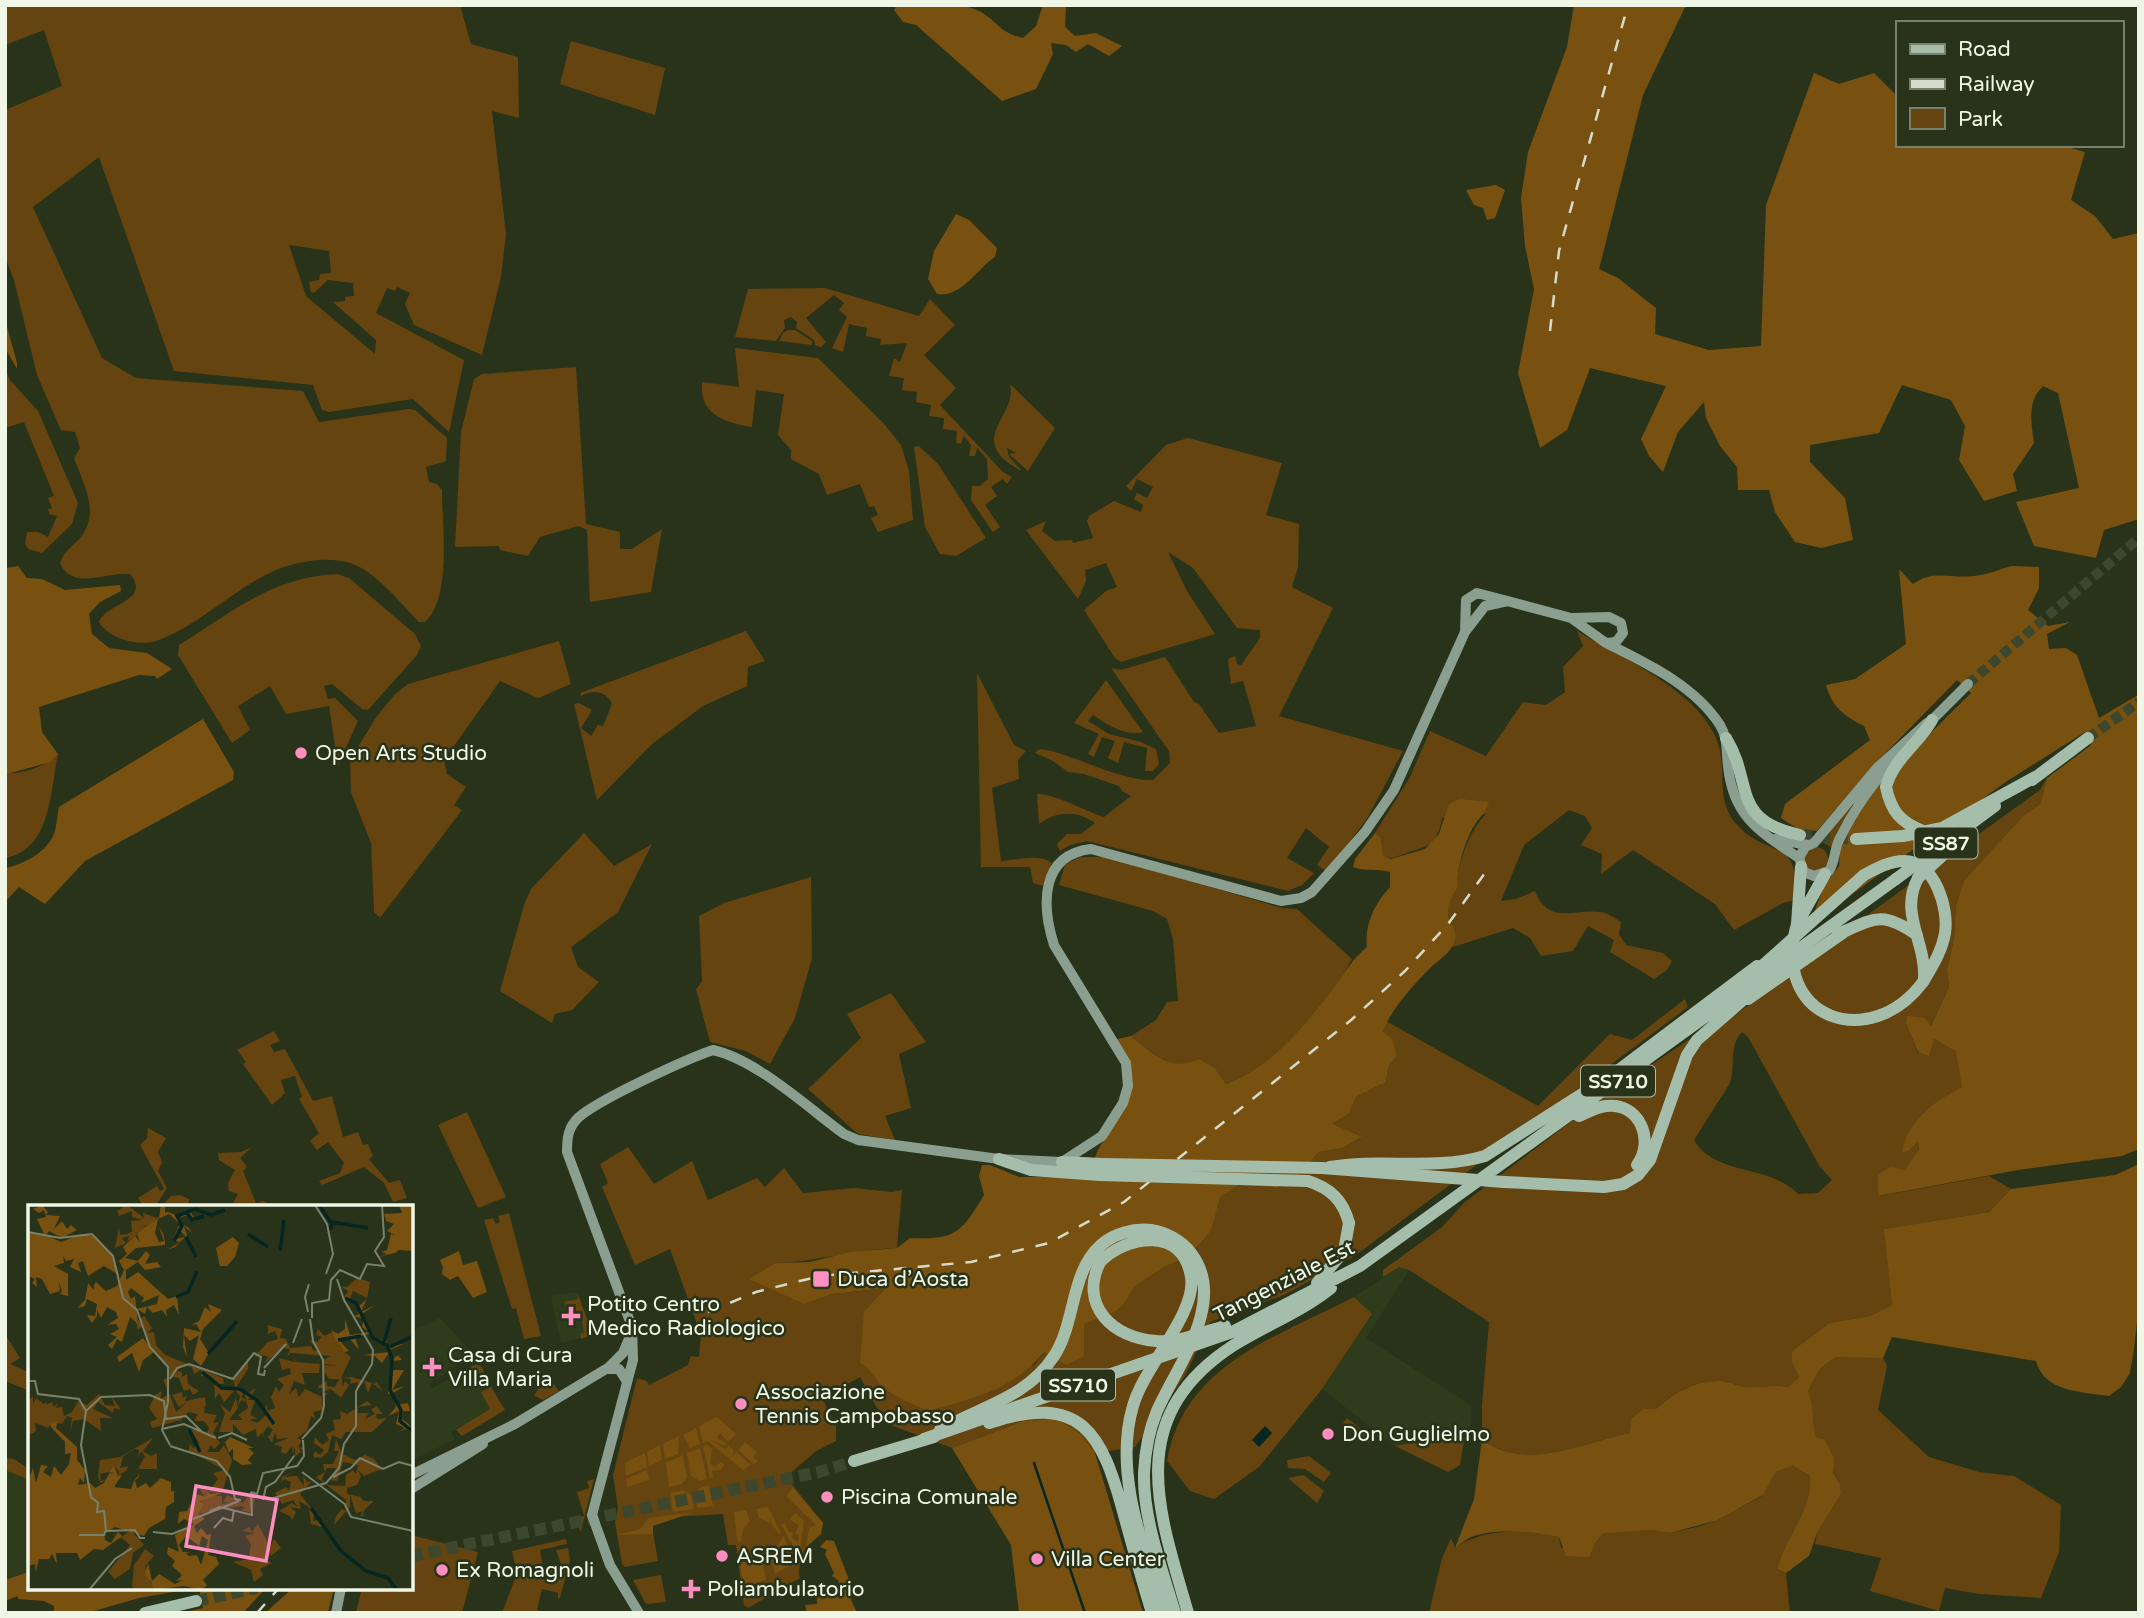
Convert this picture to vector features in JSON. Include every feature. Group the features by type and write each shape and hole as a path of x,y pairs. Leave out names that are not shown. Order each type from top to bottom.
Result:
{"main road":[{"path":"1465,632 1469,595 1483,604"},
{"path":"1467,608 1473,613 1483,604 1508,601 1571,618 1619,620 1622,636 1639,659"},
{"path":"1062,1162 1102,1136 1123,1103 1128,1086 1126,1063 1054,945 1049,929 1045,902 1060,862 1076,850 1091,849 1281,901 1301,898 1312,892 1366,832 1394,790 1465,632 1483,604"},
{"path":"1571,618 1603,641 1639,659 1698,700 1720,726 1753,810 1762,821 1807,841"},
{"path":"1603,641 1596,627 1604,618"},
{"path":"1603,641 1622,636"},
{"path":"1720,1008 1742,984 1798,937 1864,875 1883,865 1906,861 1919,865 1934,880 1940,893 1946,930 1943,945 1910,1000 1893,1011 1870,1018 1852,1019 1824,1012 1801,993 1794,979 1791,954 1798,937 1825,874 1831,868 1832,854 1869,789 1968,684"},
{"path":"1924,831 1906,825 1896,816 1889,802 1886,786 1889,776 1924,734 1932,720"},
{"path":"1798,937 1800,863 1807,841 1900,744 1932,720"},
{"path":"1726,738 1734,798 1741,813 1800,863 1809,875 1825,874"},
{"name":"SS87","path":"1679,1036 1771,970 1798,937 1896,879 2088,738"},
{"path":"1856,839 1924,831 1965,818 2037,776"},
{"path":"1923,982 1925,959 1909,902 1918,878 1995,806"},
{"path":"1768,837 1825,845 1832,854"},
{"path":"999,1159 1031,1170 1322,1168 1504,1182 1604,1187 1623,1184 1638,1175 1650,1160 1687,1055 1697,1040 1739,1006 1844,932 1869,919 1887,919 1917,935"},
{"path":"1612,1075 1798,937 1844,932"},
{"path":"1739,1006 1771,970"},
{"path":"1322,1168 1378,1161 1437,1165 1461,1163 1507,1144 1612,1075 1679,1036"},
{"name":"Tangenziale Est","path":"854,1461 1232,1333 1277,1310 1360,1266 1679,1036"},
{"path":"639,1613 610,1564 592,1515 633,1360 632,1328 567,1152 567,1138 579,1117 701,1054 713,1050 725,1053 754,1069 844,1134 858,1140 999,1159 1062,1162 1101,1169 1308,1181 1325,1186 1337,1198 1349,1223 1344,1251 1336,1264 1308,1290 1277,1310"},
{"path":"1504,1182 1609,1178 1631,1171 1643,1157 1646,1146 1642,1127 1637,1118 1620,1107 1595,1109 1556,1126"},
{"path":"924,1439 965,1415 1009,1398 1053,1358 1064,1337 1083,1273 1101,1245 1116,1236 1147,1229 1162,1232 1187,1247 1203,1275 1204,1292 1200,1315 1178,1371 1157,1412 1146,1450 1144,1473 1148,1513 1175,1613"},
{"path":"1163,1613 1127,1477 1128,1431 1141,1383 1159,1350 1166,1340 1181,1318 1188,1305 1191,1277 1179,1253 1168,1245 1143,1239 1113,1249 1100,1262 1095,1272 1094,1300 1101,1316 1110,1326 1129,1335 1157,1341 1170,1340 1232,1333 1309,1305 1360,1266"},
{"path":"413,1474 526,1419 606,1370 623,1353 632,1328"},
{"path":"1188,1613 1159,1507 1157,1468 1160,1444 1168,1418 1232,1333"},
{"path":"606,1370 619,1369 626,1380"},
{"path":"924,1439 1034,1411 1063,1415 1086,1428 1110,1464 1152,1613"},
{"path":"413,1488 499,1432"},
{"path":"336,1613 341,1590"},
{"path":"145,1613 196,1601"}],"shaded area":[{"path":"940,4 972,8 1009,33 1023,38 1036,26 1043,5 1066,5 1065,27 1075,36 1096,33 1122,46 1109,56 1088,44 1076,52 1066,45 1051,43 1053,54 1036,89 1002,101 916,25 903,22 894,10 897,5"},
{"path":"1574,5 1686,5 1643,95 1599,269 1618,278 1656,308 1655,334 1709,350 1761,346 1766,205 1814,73 1839,84 1874,73 1896,95 1896,147 2068,147 2085,152 2071,200 2095,216 2113,239 2139,233 2139,519 2104,530 2096,558 2034,546 2016,502 2079,488 2058,393 2043,386 2032,405 2034,443 2013,474 2017,491 1984,501 1959,460 1965,426 1951,400 1902,385 1879,433 1810,445 1810,462 1845,498 1853,540 1821,548 1795,542 1775,512 1769,490 1738,490 1737,467 1720,446 1706,418 1704,402 1678,432 1663,472 1649,456 1641,439 1666,386 1590,368 1567,430 1540,448 1518,373 1534,289 1525,246 1521,198 1528,152 1567,47"},
{"path":"1496,185 1505,190 1495,218 1487,220 1483,208 1474,205 1466,190"},
{"path":"956,214 969,220 997,248 995,257 954,292 937,294 928,279 934,251"},
{"path":"5,319 17,363 17,369 5,348"},
{"path":"18,566 27,578 42,579 65,590 120,585 121,591 100,602 89,614 92,634 109,648 147,653 172,669 157,679 155,676 139,675 39,707 42,732 58,754 50,762 7,774 5,568"},
{"path":"2011,566 2039,567 2039,588 2028,610 2048,626 2070,622 2047,634 2049,649 2066,648 2077,655 2099,718 2138,695 2139,681 2139,1149 2122,1156 2018,1170 1878,1196 1878,1175 1890,1167 1905,1170 1919,1149 1918,1142 1908,1151 1902,1152 1916,1121 1942,1098 1962,1087 1956,1051 1934,1039 1929,1056 1918,1052 1906,1024 1907,1016 1924,1018 1931,1026 1949,987 1947,970 1954,938 1956,905 1964,881 2024,815 2040,804 2047,778 2090,746 2093,740 2085,732 2007,781 1825,914 1814,913 1824,886 1839,866 1840,852 1847,833 1869,794 1971,693 1957,680 1870,769 1817,831 1798,829 1781,818 1785,804 1870,740 1864,726 1835,705 1826,685 1855,679 1906,644 1899,569 1913,584 1928,577 1965,577"},
{"path":"203,719 234,772 233,780 85,861 45,904 19,887 5,902 5,868 20,864 46,847 56,828 59,807"},
{"path":"1460,799 1489,802 1467,839 1460,864 1458,887 1448,909 1455,939 1448,952 1404,997 1386,1024 1383,1032 1392,1039 1397,1055 1388,1068 1386,1082 1356,1097 1349,1114 1332,1124 1362,1137 1343,1148 1319,1152 1301,1173 1277,1188 1239,1185 1220,1197 1211,1231 1188,1257 1164,1267 1134,1287 1124,1304 1114,1312 1084,1324 1084,1356 1066,1365 1044,1352 1032,1365 1006,1384 976,1397 928,1411 888,1391 860,1363 864,1312 886,1288 833,1294 804,1304 749,1279 776,1263 810,1262 850,1252 897,1248 910,1238 938,1237 956,1232 984,1195 979,1176 982,1165 990,1165 1019,1177 1081,1177 1128,1102 1130,1083 1117,1039 1131,1036 1170,1062 1179,1064 1199,1059 1215,1068 1226,1084 1258,1067 1298,1031 1367,947 1369,923 1375,907 1390,887 1390,872 1353,867 1355,859 1375,833 1381,838 1383,856 1391,859 1425,849 1439,834 1449,804"},
{"path":"2139,1164 2139,1305 2134,1349 2130,1373 2121,1387 2109,1396 2055,1385 2040,1371 2036,1361 1892,1337 1883,1358 1835,1357 1820,1369 1808,1391 1815,1434 1817,1438 1824,1439 1834,1458 1833,1472 1840,1484 1841,1494 1817,1533 1809,1556 1786,1573 1777,1569 1803,1511 1810,1488 1810,1476 1793,1466 1776,1472 1763,1495 1718,1520 1670,1533 1651,1530 1604,1533 1595,1543 1589,1557 1566,1556 1559,1537 1528,1532 1505,1531 1474,1536 1455,1548 1474,1499 1482,1439 1499,1449 1517,1454 1555,1452 1630,1433 1632,1418 1644,1409 1656,1409 1670,1397 1694,1385 1721,1381 1745,1387 1788,1387 1799,1377 1792,1363 1792,1351 1829,1323 1870,1316 1892,1305 1884,1229 1989,1212 2011,1189 2115,1175"},
{"path":"459,1251 463,1265 477,1261 487,1292 473,1298 458,1276 450,1280 442,1274 440,1260"},
{"path":"1399,1267 1409,1270 1366,1338 1472,1406 1469,1434 1395,1446 1322,1389 1372,1314 1354,1297"},
{"name":"Potito Centro Medico Radiologico","path":"577,1292 593,1335 561,1343 551,1296"},
{"path":"440,1318 473,1354 429,1384 431,1389 477,1363 505,1410 462,1436 457,1430 451,1432 455,1439 413,1460 413,1330"},
{"path":"717,1417 736,1434 728,1442 720,1433 717,1438 727,1444 725,1446 709,1439 725,1449 729,1446 734,1451 732,1457 736,1452 751,1465 743,1470 708,1441 703,1443 699,1426"},
{"path":"1057,1419 1082,1435 1095,1453 1143,1613 1019,1613 1011,1545 952,1448 1023,1421"},
{"path":"696,1428 700,1444 690,1448 683,1435"},
{"path":"679,1436 678,1454 665,1459 663,1444"},
{"path":"745,1442 757,1452 753,1457 758,1461 754,1464 738,1450"},
{"path":"660,1445 662,1460 649,1466 647,1452"},
{"path":"707,1445 712,1449 710,1464 714,1467 721,1462 724,1464 721,1470 712,1471 713,1478 710,1478 703,1446"},
{"path":"700,1448 707,1479 700,1481 691,1476 687,1453"},
{"path":"645,1453 647,1467 626,1476 625,1463"},
{"path":"683,1455 687,1477 682,1484 669,1487 666,1463"},
{"path":"5,1458 14,1459 28,1469 28,1566 26,1573 10,1581 5,1580"},
{"path":"647,1470 649,1480 627,1487 626,1479"},
{"path":"709,1485 713,1506 698,1508 695,1495 701,1487"},
{"path":"793,1488 823,1523 821,1534 806,1547 809,1528 816,1525 786,1496"},
{"path":"683,1490 691,1495 694,1509 673,1512 670,1493"},
{"path":"768,1507 781,1533 779,1534 771,1523 759,1518 756,1509"},
{"path":"746,1510 750,1521 743,1530 741,1542 737,1540 734,1512"},
{"path":"694,1512 653,1526 653,1534 617,1535 640,1529 649,1518"},
{"path":"795,1513 804,1521 799,1557 781,1524 785,1523 789,1532 793,1533 792,1538 798,1542 799,1535 795,1533 799,1526 790,1519"},
{"path":"783,1536 796,1562 775,1574 771,1559"},
{"path":"826,1540 834,1541 851,1585 850,1597 857,1613 807,1613 805,1605 817,1604 817,1597 836,1591 839,1581 832,1576 834,1573 825,1554 827,1550 820,1547"},
{"path":"738,1544 748,1559 762,1562 766,1579 744,1591"},
{"path":"28,1566 28,1590 185,1590 139,1598 87,1613 54,1613 54,1606 44,1601 18,1599 18,1596 7,1600 5,1580 26,1573"},
{"path":"199,1590 264,1590 243,1613 181,1613 203,1608"},
{"path":"291,1590 334,1590 328,1613 265,1613"}],"green space":[{"path":"5,5 460,5 471,44 518,57 519,118 492,111 506,234 501,277 482,355 414,325 405,304 410,293 397,287 395,291 387,288 376,313 464,360 449,432 413,399 329,412 322,410 313,385 174,371 99,157 33,207 102,358 136,378 303,391 319,422 415,410 447,438 446,461 426,467 429,482 437,484 442,490 444,560 439,596 425,622 419,622 387,588 360,567 341,561 322,560 294,564 261,577 185,627 156,641 141,643 124,640 103,628 99,622 103,616 132,596 135,583 130,574 90,578 72,576 60,563 66,552 80,538 89,518 88,498 74,458 80,448 75,432 61,430 37,375 14,280 5,257 5,110 62,86 44,30 5,45","holes":["289,245 329,251 331,273 320,274 319,280 309,282 311,292 314,293 328,280 353,283 354,296 345,297 345,301 333,302 376,340 375,354 306,296"]},
{"path":"571,41 665,68 655,115 560,84"},
{"path":"825,288 919,316 930,299 955,325 924,355 956,388 940,405 1003,472 1012,477 1007,484 1003,479 991,487 997,496 985,505 1000,527 993,532 971,500 972,486 980,486 988,479 987,459 977,448 975,456 969,456 971,445 964,436 961,444 956,443 957,431 943,429 944,418 929,416 931,405 916,402 917,392 902,390 904,378 889,376 894,358 900,362 907,343 880,345 881,339 866,336 867,328 849,324 843,352 832,348 847,317 839,310 844,303 834,295 806,318 826,342 821,347 796,328 797,322 791,317 784,320 785,328 776,341 735,337 748,289"},
{"path":"788,330 795,330 812,341 812,345 779,341"},
{"path":"735,348 818,358 885,425 901,445 909,471 913,520 878,532 871,518 878,515 874,506 869,507 860,484 827,495 819,474 791,459 791,450 778,435 784,394 756,390 752,427 732,423 715,415 705,402 702,382 739,387"},
{"path":"576,367 586,524 620,532 620,549 632,549 662,529 651,592 590,602 587,530 578,526 540,537 528,556 500,550 499,546 455,547 461,432 474,379 482,374"},
{"path":"5,369 10,380 38,411 78,503 72,524 42,553 28,549 25,543 27,532 38,532 48,537 57,516 49,514 48,509 52,508 48,498 54,496 24,422 5,428"},
{"path":"1010,384 1055,428 1028,471 1009,454 1016,453 1007,448 1009,457 1022,471 1005,460 996,449 994,438 1011,396"},
{"path":"1188,438 1282,463 1266,515 1299,524 1298,567 1292,587 1333,608 1279,716 1403,751 1368,817 1327,872 1317,865 1329,847 1306,828 1287,858 1314,873 1302,885 1288,891 1087,841 1070,845 1060,851 1057,844 1067,834 1081,834 1095,823 1081,816 1067,814 1052,817 1039,824 1037,794 1060,799 1104,817 1131,796 1119,786 1084,774 1068,772 1035,753 1038,750 1058,753 1139,779 1153,780 1170,763 1169,751 1111,668 1121,670 1165,657 1194,702 1199,704 1219,733 1256,726 1243,681 1231,684 1228,659 1235,656 1237,664 1241,665 1260,638 1260,630 1237,628 1193,568 1168,552 1187,591 1215,634 1121,662 1115,658 1084,610 1106,591 1117,587 1106,563 1085,570 1086,581 1078,599 1026,530 1046,521 1042,531 1055,541 1072,540 1073,543 1093,538 1087,521 1089,516 1114,501 1141,512 1143,505 1134,499 1137,493 1147,498 1153,487 1137,479 1131,491 1126,486 1166,445"},
{"path":"919,446 938,464 986,538 956,556 940,554 925,527 914,447"},
{"path":"337,574 349,578 415,634 421,646 417,655 368,710 362,709 332,684 324,686 328,699 335,698 358,721 338,765 329,706 286,714 270,686 238,706 250,730 232,743 178,655 179,645 272,589 292,582"},
{"path":"746,631 765,661 748,667 747,686 703,706 652,744 597,800 574,704 579,703 592,710 581,728 591,736 598,725 603,726 612,704 599,692 581,696 580,693"},
{"path":"1577,631 1660,679 1698,710 1711,728 1719,747 1723,794 1728,812 1745,832 1786,856 1796,879 1795,900 1783,903 1734,930 1715,904 1633,850 1601,874 1602,854 1581,845 1592,828 1585,816 1569,810 1524,845 1501,901 1516,899 1535,891 1541,902 1555,912 1591,911 1609,915 1621,922 1619,934 1626,945 1663,953 1672,961 1667,970 1654,979 1610,952 1614,940 1588,926 1573,951 1541,956 1530,938 1513,928 1453,947 1454,937 1448,905 1458,887 1459,869 1465,848 1486,814 1442,818 1437,835 1430,844 1394,858 1383,856 1381,838 1375,833 1410,777 1430,731 1486,756 1523,702 1546,705 1565,692 1563,667 1583,646"},
{"path":"559,641 571,684 538,698 500,681 444,760 447,774 466,787 454,805 462,810 380,918 374,912 371,843 351,792 350,760 377,716 395,694 408,684"},
{"path":"977,673 1014,745 1026,751 1018,760 1019,779 992,788 1001,861 1041,858 1052,863 1043,886 1033,883 1030,867 981,867"},
{"path":"1106,680 1143,732 1123,731 1093,715 1088,721 1109,734 1141,742 1156,749 1159,764 1153,771 1145,771 1147,748 1124,742 1118,763 1108,758 1115,741 1102,737 1094,757 1088,754 1099,734 1074,723"},
{"path":"58,754 50,801 40,831 32,843 20,853 5,858 5,773 33,769"},
{"path":"2047,778 2040,804 2024,815 1964,882 1956,905 1954,938 1947,970 1949,987 1931,1026 1906,1024 1918,1053 1934,1039 1957,1051 1963,1087 1947,1095 1919,1142 1915,1158 1898,1179 1879,1196 1989,1176 2011,1189 1989,1212 1885,1229 1892,1305 1870,1316 1829,1323 1792,1351 1792,1363 1799,1377 1788,1387 1745,1387 1721,1381 1694,1385 1677,1392 1656,1409 1644,1410 1630,1433 1555,1452 1517,1454 1499,1449 1482,1439 1489,1322 1409,1270 1399,1267 1383,1277 1383,1270 1442,1227 1465,1202 1594,1104 1691,1038 1726,1021 1843,939 1870,913 2040,790","holes":["1742,1032 1748,1037 1820,1167 1832,1180 1818,1193 1798,1194 1773,1178 1728,1165 1703,1151 1694,1140 1730,1083 1738,1038"]},
{"path":"1854,801 1832,848 1819,840"},
{"path":"584,833 614,866 652,844 618,912 571,947 578,967 599,982 572,1010 555,1014 552,1023 500,991 531,889"},
{"path":"1816,847 1825,850 1828,859 1825,868 1816,871 1807,868 1804,859 1807,850"},
{"path":"1080,857 1108,857 1282,908 1297,909 1352,959 1329,996 1281,1049 1264,1063 1226,1084 1215,1068 1199,1060 1171,1063 1131,1036 1156,1020 1167,1002 1178,1001 1173,939 1167,919 1153,911 1059,885 1065,865"},
{"path":"811,877 812,958 795,1018 770,1064 746,1051 710,1042 696,989 702,982 699,916 724,903"},
{"path":"891,993 926,1042 899,1054 911,1108 885,1116 895,1140 858,1134 808,1089 861,1038 847,1014"},
{"path":"1685,999 1688,1007 1356,1255 1284,1295 1210,1322 1185,1376 1135,1447 1095,1453 1082,1435 1023,1421 952,1448 885,1423 860,1377 822,1398 836,1426 836,1441 816,1451 786,1477 823,1523 821,1534 806,1547 800,1566 800,1578 748,1608 744,1605 736,1545 728,1545 723,1514 672,1517 652,1526 658,1561 625,1567 622,1564 615,1522 618,1508 613,1475 637,1378 647,1381 649,1385 688,1365 691,1356 699,1357 701,1335 670,1249 635,1265 602,1187 608,1183 600,1164 628,1147 654,1184 692,1161 708,1200 757,1178 765,1187 784,1168 803,1193 854,1188 892,1192 902,1190 897,1248 776,1263 804,1304 833,1294 887,1288 869,1366 880,1384 1034,1365 1044,1352 1084,1324 1124,1304 1134,1287 1164,1267 1188,1257 1211,1231 1219,1197 1239,1185 1277,1188 1301,1173 1319,1152 1343,1148 1361,1138 1331,1125 1349,1114 1356,1097 1386,1082 1388,1068 1397,1055 1383,1032 1386,1021 1538,1106 1610,1034 1632,1040"},
{"path":"274,1031 280,1041 270,1045 274,1052 285,1049 313,1101 332,1096 343,1137 358,1132 363,1145 368,1144 373,1156 369,1159 389,1183 400,1180 407,1198 393,1202 384,1183 364,1167 322,1185 319,1181 340,1173 344,1163 328,1142 317,1150 310,1141 319,1133 299,1099 302,1097 295,1076 281,1080 285,1093 272,1105 243,1064 246,1062 237,1050"},
{"path":"467,1112 506,1197 478,1208 438,1125"},
{"path":"148,1128 166,1138 158,1152 162,1162 158,1171 167,1188 156,1205 143,1205 138,1198 157,1186 160,1191 164,1189 140,1145 147,1138"},
{"path":"252,1147 240,1158 247,1167 243,1171 256,1203 263,1201 271,1205 232,1205 238,1194 229,1191 228,1183 235,1170 219,1160 218,1153 241,1152"},
{"path":"180,1195 189,1199 188,1205 163,1205 171,1196"},
{"path":"509,1213 541,1336 524,1339 516,1308 512,1309 484,1220 493,1218 496,1224 500,1222 498,1216"},
{"path":"577,1292 593,1335 581,1339 580,1334 584,1333 581,1315 571,1316 564,1302 578,1299"},
{"path":"1354,1297 1372,1314 1322,1389 1259,1467 1214,1499 1190,1491 1167,1461 1177,1428 1193,1400 1213,1377 1238,1358 1265,1341"},
{"path":"5,1334 20,1358 10,1364 28,1372 28,1390 5,1381"},
{"path":"1862,1355 1883,1358 1887,1366 1878,1410 1929,1457 1979,1472 2014,1476 2061,1505 2059,1552 2041,1598 1979,1594 1945,1588 1939,1611 1870,1591 1881,1558 1815,1544 1817,1533 1841,1494 1840,1484 1813,1432 1808,1391 1820,1369 1835,1357"},
{"path":"476,1365 482,1367 482,1379 476,1381 470,1379 468,1373 470,1367"},
{"path":"552,1382 559,1391 543,1400 534,1396 538,1389"},
{"path":"491,1387 505,1410 462,1436 456,1430 490,1409 481,1392"},
{"path":"1347,1418 1372,1438 1369,1443 1343,1423"},
{"path":"1465,1434 1460,1465 1448,1472 1395,1446"},
{"path":"1309,1456 1331,1473 1324,1482 1305,1469 1288,1468 1287,1460"},
{"path":"5,1458 14,1459 28,1469 28,1479 5,1470"},
{"path":"1793,1466 1810,1476 1810,1488 1803,1511 1777,1569 1786,1573 1790,1613 1429,1613 1442,1558 1451,1538 1455,1548 1479,1536 1492,1533 1533,1533 1559,1537 1561,1548 1595,1543 1604,1533 1616,1531 1651,1530 1670,1533 1718,1520 1762,1496 1776,1472"},
{"path":"1304,1475 1324,1491 1317,1503 1288,1478"},
{"path":"594,1479 580,1531 576,1518 584,1516 577,1492 589,1488 587,1481"},
{"name":"Ex Romagnoli","path":"413,1536 478,1552 462,1613 356,1613 362,1590 413,1590"},
{"path":"566,1539 567,1544 540,1550 543,1568 561,1564 556,1550 568,1548 570,1560 560,1598 558,1593 542,1589 537,1610 546,1613 502,1613 517,1573 512,1551"},
{"path":"661,1575 666,1602 646,1604 633,1580"}],"water":[{"path":"1265,1426 1272,1433 1259,1447 1252,1440"}],"waterway":[{"path":"1034,1463 1085,1613"}],"tunnel":[{"path":"1968,684 2139,538"},
{"path":"2088,738 2139,702"},
{"path":"1800,835 1856,839"},
{"path":"413,1556 819,1472 854,1461"},
{"path":"196,1601 248,1590"}],"railway":[{"path":"1550,331 1559,251 1628,5"},
{"path":"708,1312 756,1292 820,1276 971,1262 1049,1243 1124,1202 1350,1021 1405,971 1448,924 1485,873"},
{"path":"257,1613 277,1590"}],"place":[{"name":"Open Arts Studio","path":"301,753"},
{"name":"Duca d’Aosta","path":"821,1279"},
{"name":"Potito Centro Medico Radiologico","path":"571,1316"},
{"name":"Casa di Cura Villa Maria","path":"432,1367"},
{"name":"Associazione Tennis Campobasso","path":"741,1404"},
{"name":"Don Guglielmo","path":"1328,1434"},
{"name":"Piscina Comunale","path":"827,1497"},
{"name":"ASREM","path":"722,1556"},
{"name":"Villa Center","path":"1037,1559"},
{"name":"Ex Romagnoli","path":"442,1570"},
{"name":"Poliambulatorio","path":"691,1589"}]}
